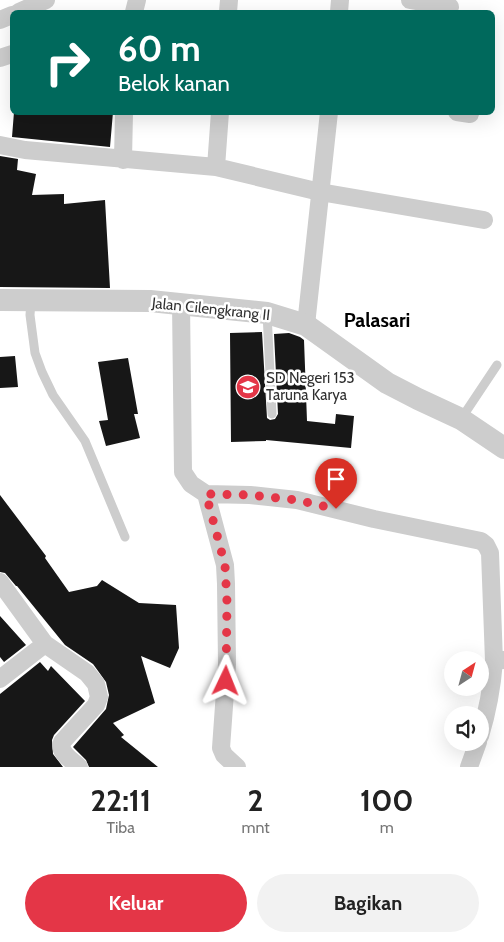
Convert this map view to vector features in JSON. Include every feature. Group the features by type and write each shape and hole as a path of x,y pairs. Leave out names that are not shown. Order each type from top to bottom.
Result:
{"street":[{"path":"23,10 46,0"},
{"path":"410,0 450,7"},
{"path":"122,160 124,115"},
{"path":"216,167 220,115"},
{"path":"306,325 329,115"},
{"path":"0,145 25,150 122,160 216,167 320,192 484,220"},
{"name":"Jalan Cilengkrang II","path":"0,300 150,301 267,313 306,325 387,383 461,419 504,448"},
{"path":"180,303 183,472 191,484 206,494 250,495 297,500 374,519 481,541 486,545 490,553 499,660 489,707"},
{"path":"206,494 225,565 226,664 221,748 224,755 237,767"},
{"path":"0,582 45,644 88,673 99,690 96,705 62,742 60,747 61,751 79,767"},
{"path":"0,679 45,644"},
{"path":"468,767 474,751"}],"lane":[{"path":"30,301 35,353 42,372 53,395 85,441 125,537"},
{"path":"267,313 272,414"},
{"path":"461,419 497,365"}],"building":[{"path":"14,115 113,115 110,147 12,137"},
{"path":"0,156 18,159 17,170 36,174 32,195 64,194 64,204 105,200 110,288 0,287"},
{"path":"262,332 267,418 270,420 275,419 278,414 274,334 289,333 304,340 307,421 335,424 336,414 354,416 351,448 266,440 231,442 230,333"},
{"path":"15,356 18,387 0,388 0,357"},
{"path":"128,358 138,414 134,414 140,438 106,446 99,421 108,420 98,362"},
{"path":"0,495 46,556 45,558 69,592 97,586 102,580 139,603 176,605 179,648 170,668 141,656 155,703 113,723 124,735 121,737 158,767 89,767 86,760 73,747 106,709 109,695 106,682 93,664 65,645 17,586 5,573 0,572"},
{"path":"0,616 26,645 4,662 0,657"},
{"path":"40,662 48,671 51,666 85,701 54,735 52,740 53,754 63,767 0,767 0,694"}],"place":[{"name":"SD Negeri 153 Taruna Karya","path":"248,387"}],"district":[{"name":"Palasari","path":"377,320"}],"route":[{"path":"226,681 227,602 225,565 206,494 250,495 297,500 336,509"}]}
